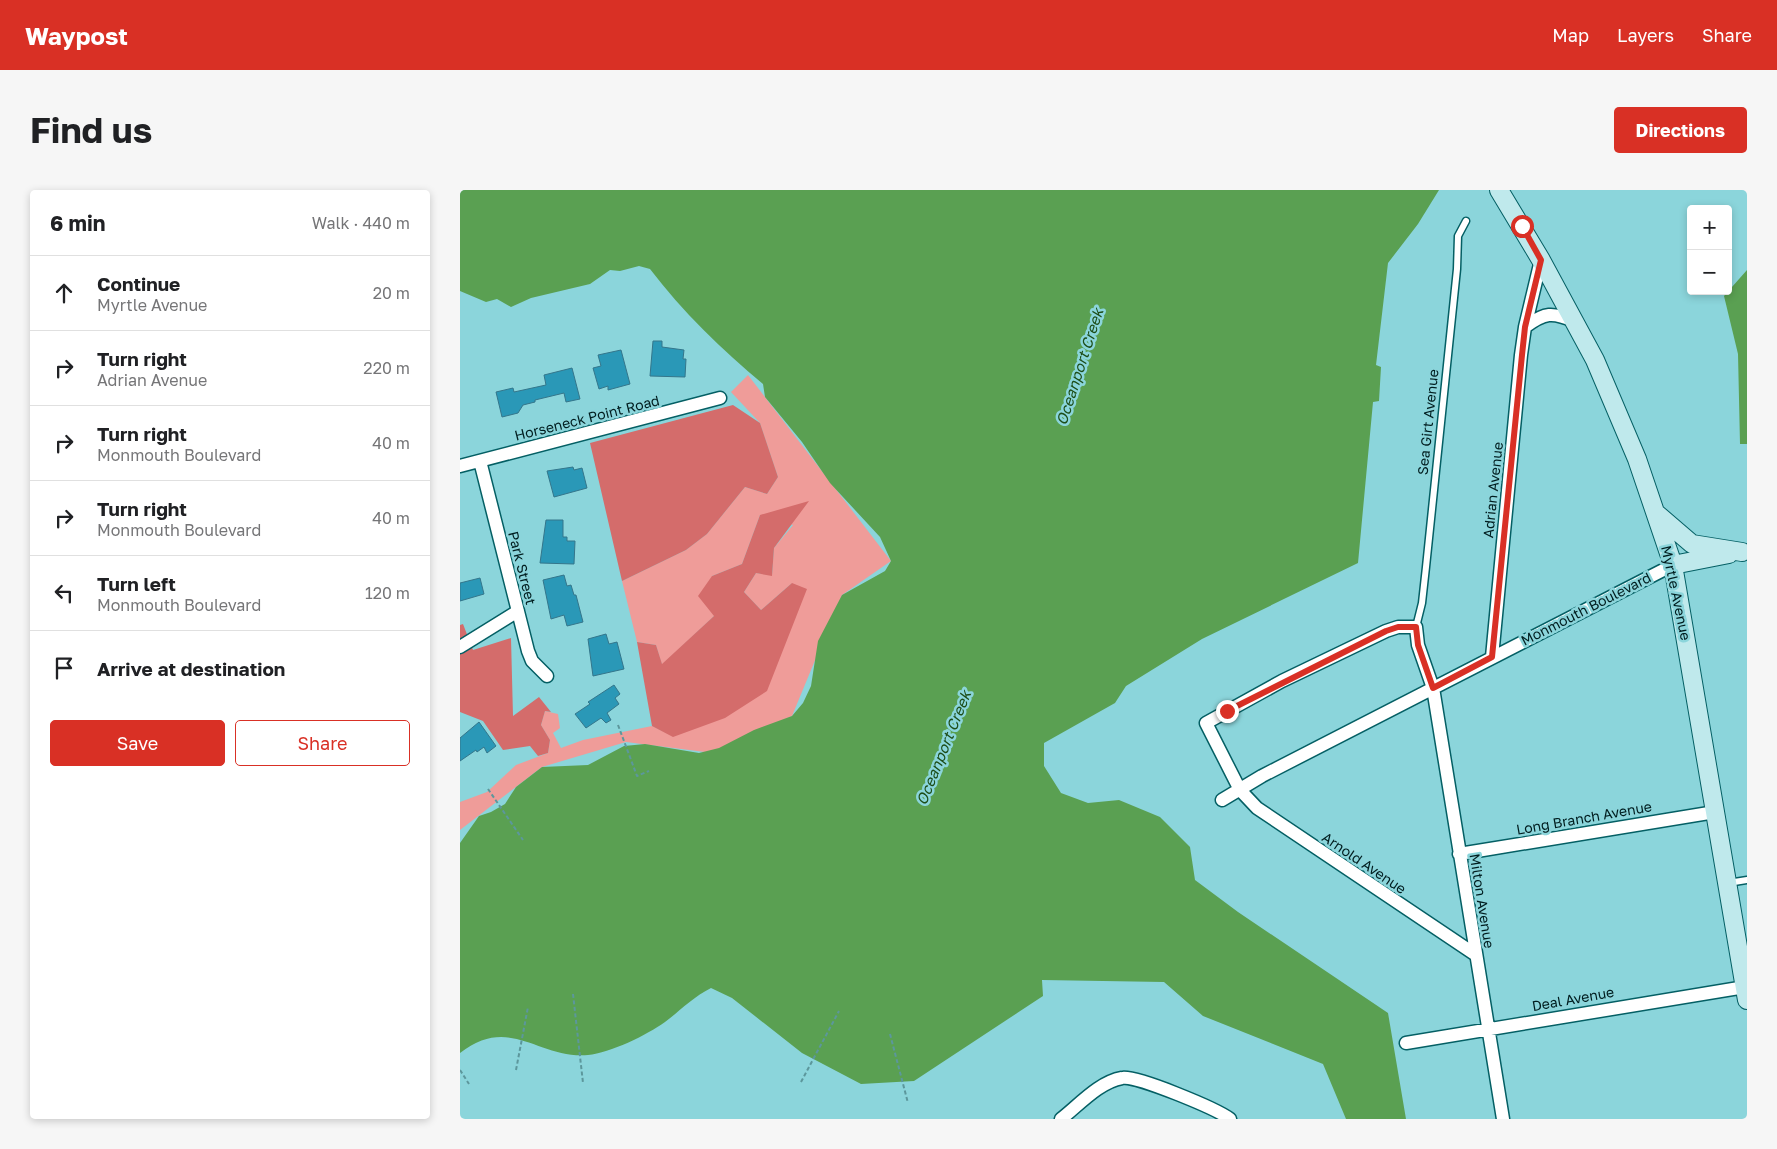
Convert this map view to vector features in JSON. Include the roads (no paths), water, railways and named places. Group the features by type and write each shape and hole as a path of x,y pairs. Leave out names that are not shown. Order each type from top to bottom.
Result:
{"main road":[{"name":"Myrtle Avenue","path":"1501,191 1575,321 1617,409 1656,513 1673,565 1727,883 1743,955 1746,994"},
{"path":"1656,513 1692,544 1744,551"},
{"name":"Monmouth Boulevard","path":"1673,565 1744,551"}],"street":[{"name":"Adrian Avenue","path":"1492,657 1525,327 1541,260"},
{"path":"1525,327 1538,317 1549,314 1575,321"},
{"name":"Horseneck Point Road","path":"460,466 720,398"},
{"name":"Park Street","path":"480,461 528,651 532,661 547,676"},
{"name":"Monmouth Boulevard","path":"1222,800 1262,776 1673,565"},
{"path":"460,647 518,611"},
{"path":"1240,790 1206,723 1282,682 1386,631 1398,627 1416,627 1418,645 1433,688"},
{"name":"Milton Avenue","path":"1433,688 1504,1119"},
{"name":"Arnold Avenue","path":"1240,790 1257,808 1476,955"},
{"name":"Long Branch Avenue","path":"1459,854 1715,812"},
{"name":"Deal Avenue","path":"1406,1043 1488,1029 1746,994"},
{"path":"1061,1119 1104,1085 1128,1078 1203,1105 1230,1119"}],"lane":[{"name":"Sea Girt Avenue","path":"1416,627 1422,603 1426,567 1457,269 1457,241 1466,221"},
{"path":"1727,883 1747,880"}],"water":[{"name":"Oceanport Creek","path":"460,190 1439,190 1418,224 1388,263 1376,365 1381,367 1379,401 1373,402 1358,563 1202,639 1126,686 1115,703 1044,743 1044,766 1061,793 1088,803 1119,800 1160,817 1190,847 1195,880 1238,912 1388,1013 1406,1119 1346,1119 1323,1064 1203,1016 1164,982 1042,980 1043,996 914,1081 861,1084 802,1053 732,998 711,988 698,995 665,1022 648,1032 628,1043 597,1054 570,1054 524,1041 494,1037 478,1042 460,1053 460,843 479,816 505,804 516,787 542,767 588,765 624,746 645,744 699,753 719,748 754,730 792,716 803,703 811,686 818,641 842,595 885,571 891,561 880,537 830,483 802,442 765,397 763,384 703,330 650,269 639,266 620,271 610,270 590,284 531,298 511,307 497,299 486,302 460,291"},
{"path":"1747,270 1747,444 1740,444 1738,354 1724,296 1732,295 1732,287"}]}
